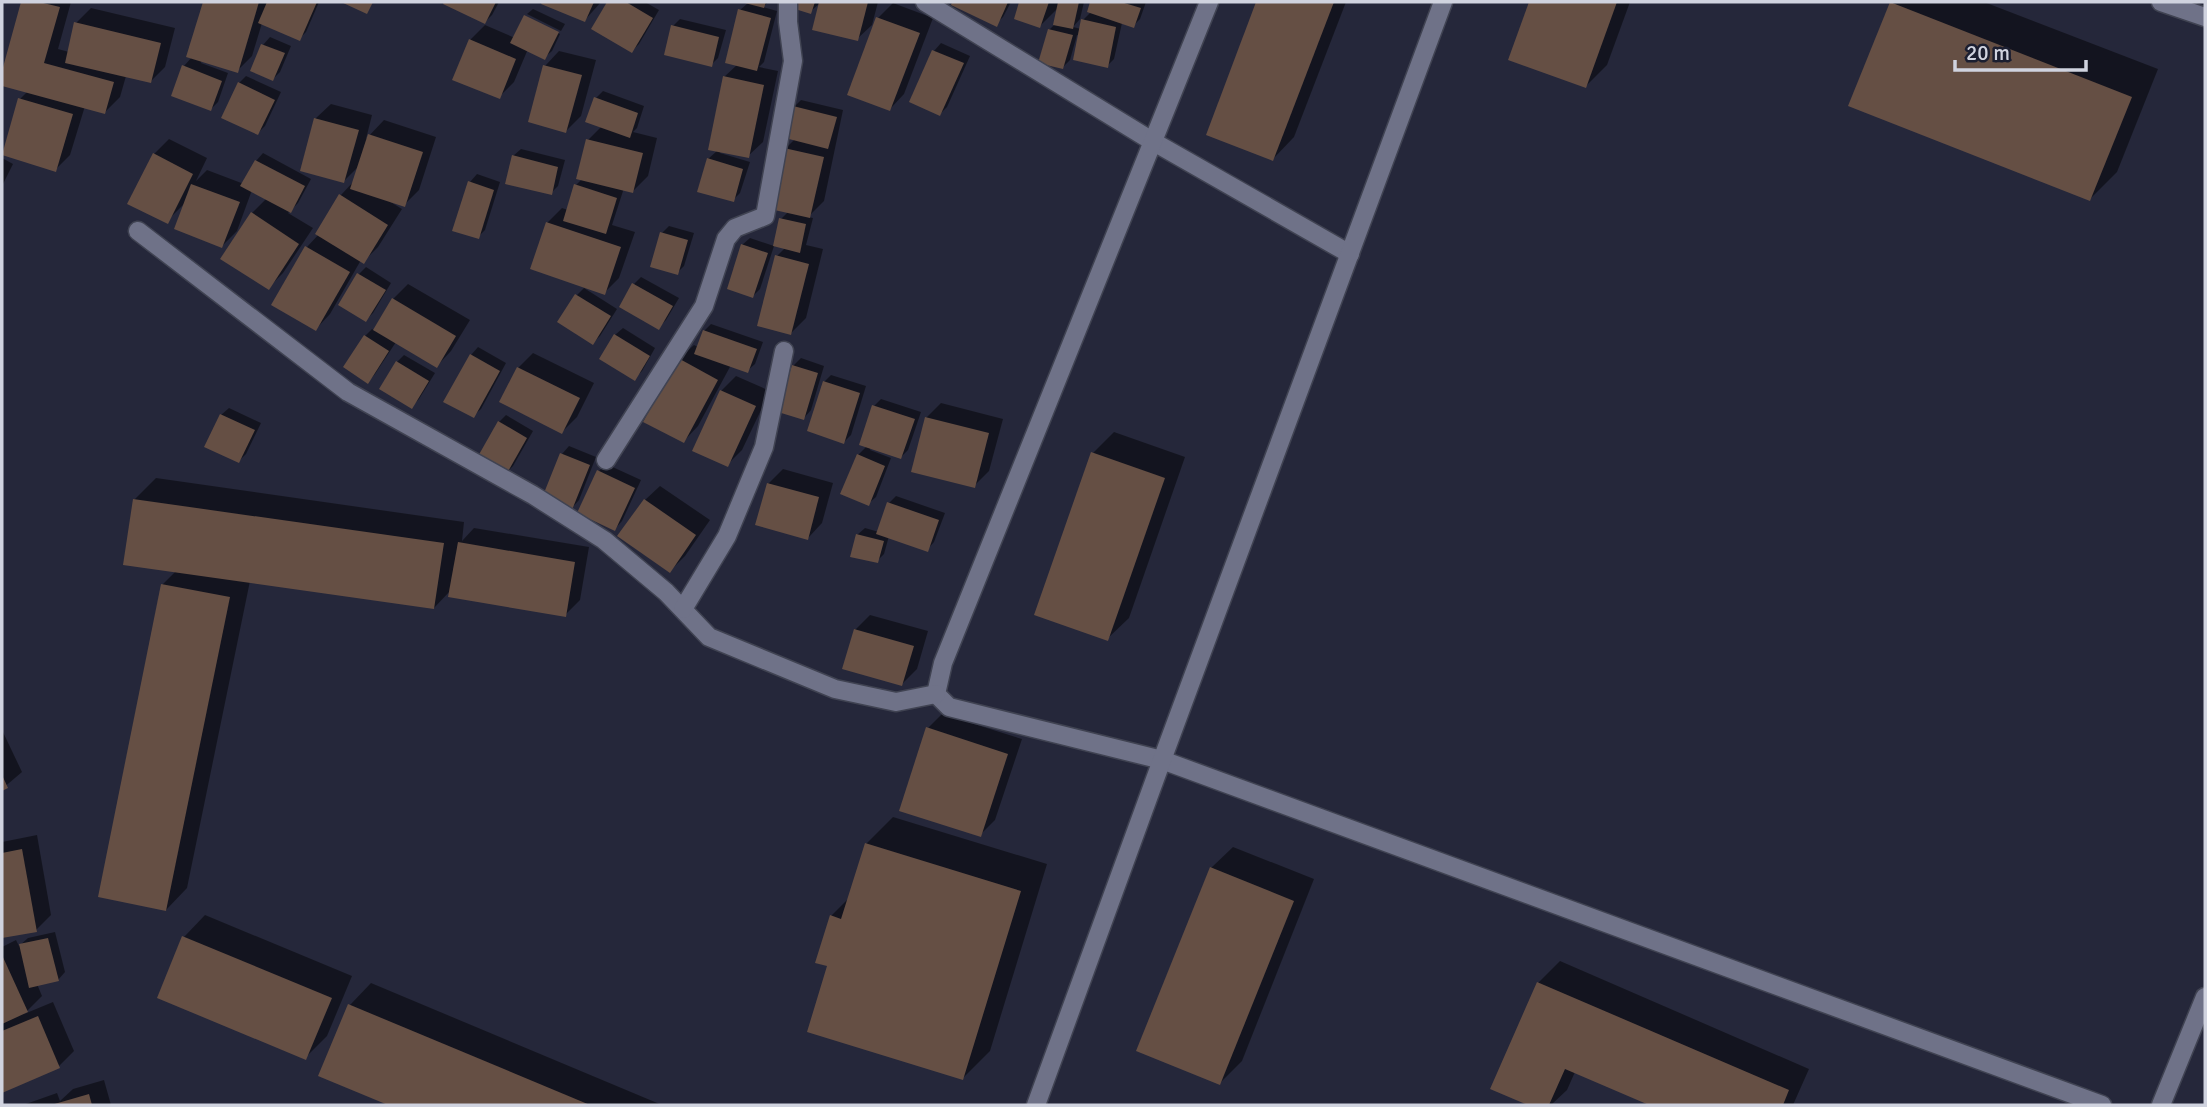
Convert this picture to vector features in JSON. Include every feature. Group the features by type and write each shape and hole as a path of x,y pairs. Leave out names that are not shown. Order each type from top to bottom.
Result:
{"street":[{"path":"606,460 704,306 726,239 735,228 765,216 793,61 788,2"},
{"path":"925,2 1152,141 1350,254"},
{"path":"936,694 943,663 1209,2"},
{"path":"1037,1105 1161,760 1443,2"},
{"path":"2161,2 2205,17"},
{"path":"138,231 348,392 533,495 604,540 667,592 709,637 835,689 896,702 936,694"},
{"path":"683,609 727,536 764,447 784,351"},
{"path":"936,694 949,707 1161,760 2102,1105"},
{"path":"2161,1105 2205,997"}],"building":[{"path":"21,2 39,2 60,7 44,63 114,82 105,114 2,86 2,71"},
{"path":"203,2 259,2 238,73 186,57"},
{"path":"267,2 317,2 300,41 258,23"},
{"path":"341,2 373,2 367,14"},
{"path":"496,2 485,24 443,4"},
{"path":"594,2 585,22 541,4"},
{"path":"607,2 626,2 653,18 632,53 591,29"},
{"path":"741,2 766,2 764,8"},
{"path":"798,2 815,2 811,14 795,9"},
{"path":"819,2 868,2 858,41 812,30"},
{"path":"952,2 1008,2 997,27 951,5"},
{"path":"1019,2 1049,2 1040,28 1014,19"},
{"path":"1058,2 1079,2 1073,29 1053,25"},
{"path":"1090,2 1121,2 1141,8 1134,28 1087,12"},
{"path":"1256,2 1334,2 1273,161 1206,135"},
{"path":"1529,2 1617,2 1586,88 1508,60"},
{"path":"1890,2 2132,97 2090,201 1848,106"},
{"path":"738,9 771,18 757,71 725,63"},
{"path":"524,15 559,32 545,60 510,43"},
{"path":"876,17 920,33 890,111 847,95"},
{"path":"1081,19 1116,27 1108,68 1073,60"},
{"path":"74,22 161,43 151,83 65,63"},
{"path":"671,25 719,37 712,67 664,55"},
{"path":"1048,29 1073,35 1063,69 1038,63"},
{"path":"469,39 516,59 500,99 452,80"},
{"path":"261,44 285,53 273,81 250,71"},
{"path":"932,50 964,63 940,116 909,102"},
{"path":"182,65 222,81 211,111 171,96"},
{"path":"543,65 582,75 566,133 528,122"},
{"path":"723,76 764,85 749,158 708,150"},
{"path":"238,82 275,100 258,135 221,118"},
{"path":"594,97 638,113 630,138 585,122"},
{"path":"18,98 73,114 56,172 2,155"},
{"path":"793,106 837,117 828,149 785,138"},
{"path":"314,118 359,130 344,183 300,171"},
{"path":"368,134 423,152 405,207 350,189"},
{"path":"586,139 643,153 633,193 576,179"},
{"path":"784,148 824,157 810,218 770,209"},
{"path":"153,153 193,174 168,224 127,204"},
{"path":"512,155 558,167 552,195 505,184"},
{"path":"707,158 743,169 734,202 697,192"},
{"path":"255,160 305,186 291,213 240,186"},
{"path":"468,181 494,190 479,239 452,231"},
{"path":"191,184 240,202 222,248 174,229"},
{"path":"574,184 617,198 606,234 563,221"},
{"path":"339,194 388,225 364,264 315,234"},
{"path":"251,212 299,244 269,290 220,259"},
{"path":"779,218 806,224 800,253 773,246"},
{"path":"546,222 621,247 605,295 530,269"},
{"path":"660,232 688,240 678,275 650,267"},
{"path":"741,244 768,253 753,298 727,289"},
{"path":"305,246 350,272 316,331 271,305"},
{"path":"775,255 809,264 791,335 757,326"},
{"path":"357,273 386,290 366,322 338,305"},
{"path":"632,283 673,306 659,330 619,307"},
{"path":"575,294 611,316 593,345 557,322"},
{"path":"392,298 456,336 437,368 373,330"},
{"path":"703,330 757,349 748,373 694,354"},
{"path":"614,334 650,356 635,381 599,359"},
{"path":"364,335 389,351 368,384 343,367"},
{"path":"470,354 500,371 474,418 443,402"},
{"path":"678,358 718,380 684,443 643,422"},
{"path":"396,361 429,381 412,409 379,389"},
{"path":"792,365 818,373 804,420 778,412"},
{"path":"517,367 580,398 562,434 499,402"},
{"path":"823,381 860,393 844,444 807,431"},
{"path":"720,390 756,406 728,467 692,451"},
{"path":"872,405 915,419 901,459 859,445"},
{"path":"220,414 255,430 239,463 204,447"},
{"path":"925,417 989,433 975,488 911,472"},
{"path":"498,421 527,438 506,475 477,458"},
{"path":"1091,452 1165,478 1108,641 1034,615"},
{"path":"560,453 590,465 572,510 542,498"},
{"path":"857,454 885,466 869,506 840,494"},
{"path":"597,470 635,488 615,531 577,513"},
{"path":"767,483 819,497 808,540 755,525"},
{"path":"133,499 444,543 434,609 123,565"},
{"path":"644,499 696,535 670,573 617,536"},
{"path":"887,502 939,520 928,552 876,534"},
{"path":"856,534 884,541 878,563 850,557"},
{"path":"458,542 575,562 566,617 448,597"},
{"path":"161,584 230,597 166,911 98,897"},
{"path":"854,629 914,646 902,686 842,669"},
{"path":"926,727 1008,754 981,837 899,811"},
{"path":"2,775 8,788 2,791"},
{"path":"865,843 1021,891 963,1080 807,1032 827,966 815,963 830,915 841,919"},
{"path":"22,849 37,932 2,938 2,853"},
{"path":"1210,867 1294,901 1220,1085 1136,1051"},
{"path":"182,936 332,998 306,1060 157,998"},
{"path":"48,938 59,981 29,988 19,944"},
{"path":"2,955 28,1012 2,1024"},
{"path":"1537,982 1789,1090 1783,1105 1649,1105 1565,1069 1549,1105 1528,1105 1490,1089"},
{"path":"348,1004 590,1105 388,1105 318,1076"},
{"path":"38,1016 60,1068 2,1093 2,1031"},
{"path":"89,1094 92,1105 51,1105"}]}
